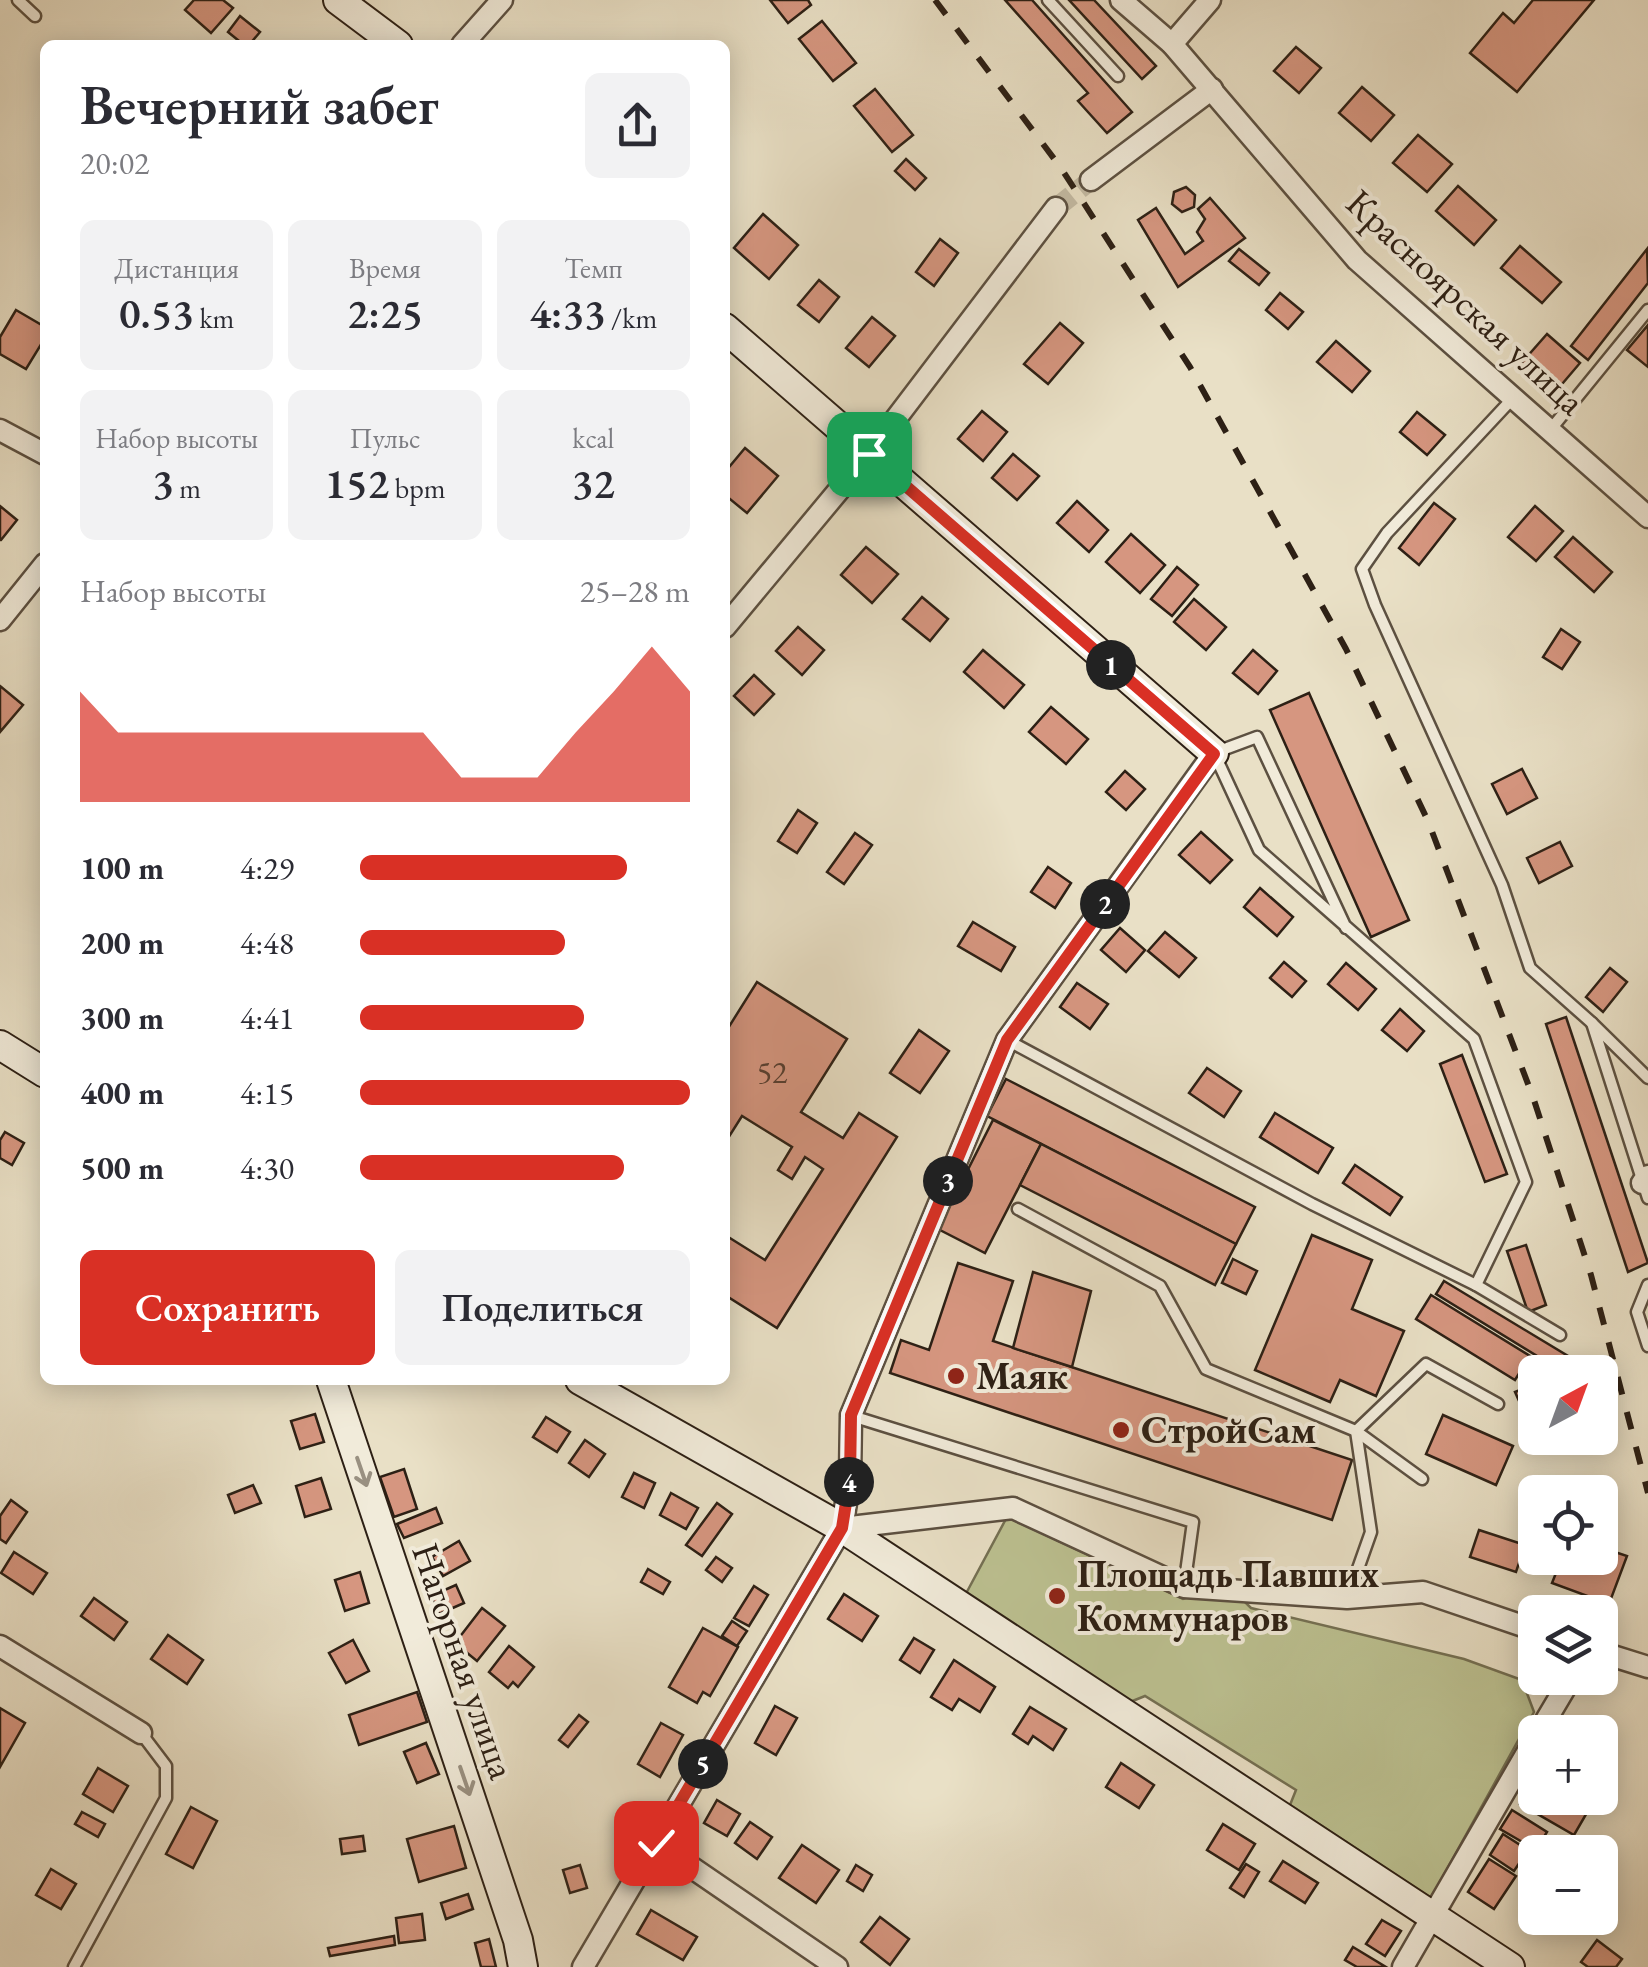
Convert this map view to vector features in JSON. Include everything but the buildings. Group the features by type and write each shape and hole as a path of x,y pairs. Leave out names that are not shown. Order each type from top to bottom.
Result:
{"street":[{"path":"338,0 391,40"},
{"path":"466,40 502,0"},
{"name":"Красноярская улица","path":"1121,0 1172,44 1357,260 1648,517"},
{"path":"1172,44 1210,0"},
{"path":"1091,180 1212,89"},
{"path":"730,621 869,454 1056,208"},
{"path":"583,1967 842,1528 850,1478 851,1415 1007,1040 1214,754 730,332"},
{"path":"0,430 40,451"},
{"path":"0,620 40,570"},
{"path":"0,1045 40,1070"},
{"name":"Нагорная улица","path":"333,1385 518,1940 523,1967"},
{"path":"589,1385 842,1528 1510,1967"},
{"path":"842,1528 1013,1508 1184,1587 1348,1598 1423,1592 1518,1624"},
{"path":"0,1646 141,1733"},
{"path":"1618,1658 1648,1667"},
{"path":"1403,1967 1518,1768"},
{"path":"656,1843 837,1967"}],"lane":[{"path":"18,0 35,16"},
{"path":"1048,0 1118,76"},
{"path":"1551,429 1648,310"},
{"path":"1514,397 1387,532 1362,569 1374,605 1502,885 1530,968 1648,1078"},
{"path":"1346,928 1257,737 1214,754 1259,850 1346,928 1474,1039 1526,1182 1476,1285"},
{"path":"1592,1024 1646,1186"},
{"path":"1007,1040 1312,1204 1476,1285 1560,1336"},
{"path":"1018,1209 1160,1286 1206,1369 1356,1432 1422,1479"},
{"path":"1648,1284 1636,1312 1648,1346"},
{"path":"1356,1432 1426,1364 1498,1404"},
{"path":"851,1415 1193,1522 1184,1587"},
{"path":"1348,1598 1371,1532 1356,1432"},
{"path":"74,1967 166,1798 166,1766 141,1733"}],"green space":[{"path":"1007,1517 1183,1599 1198,1594 1236,1593 1251,1608 1464,1659 1518,1679 1518,1695 1528,1695 1534,1712 1518,1715 1518,1741 1431,1898 1290,1805 1296,1790 1145,1696 1125,1704 962,1601"}],"tunnel":[{"path":"1056,208 1091,180"}],"railway":[{"path":"935,0 1061,168 1190,367 1346,649 1428,821 1533,1097 1591,1275 1648,1493"}],"place":[{"name":"Маяк","path":"956,1376"},
{"name":"СтройСам","path":"1121,1430"},
{"name":"Площадь Павших Коммунаров","path":"1057,1596"}],"route":[{"path":"656,1843 842,1528 850,1478 851,1415 1007,1040 1214,754 869,454"}]}
